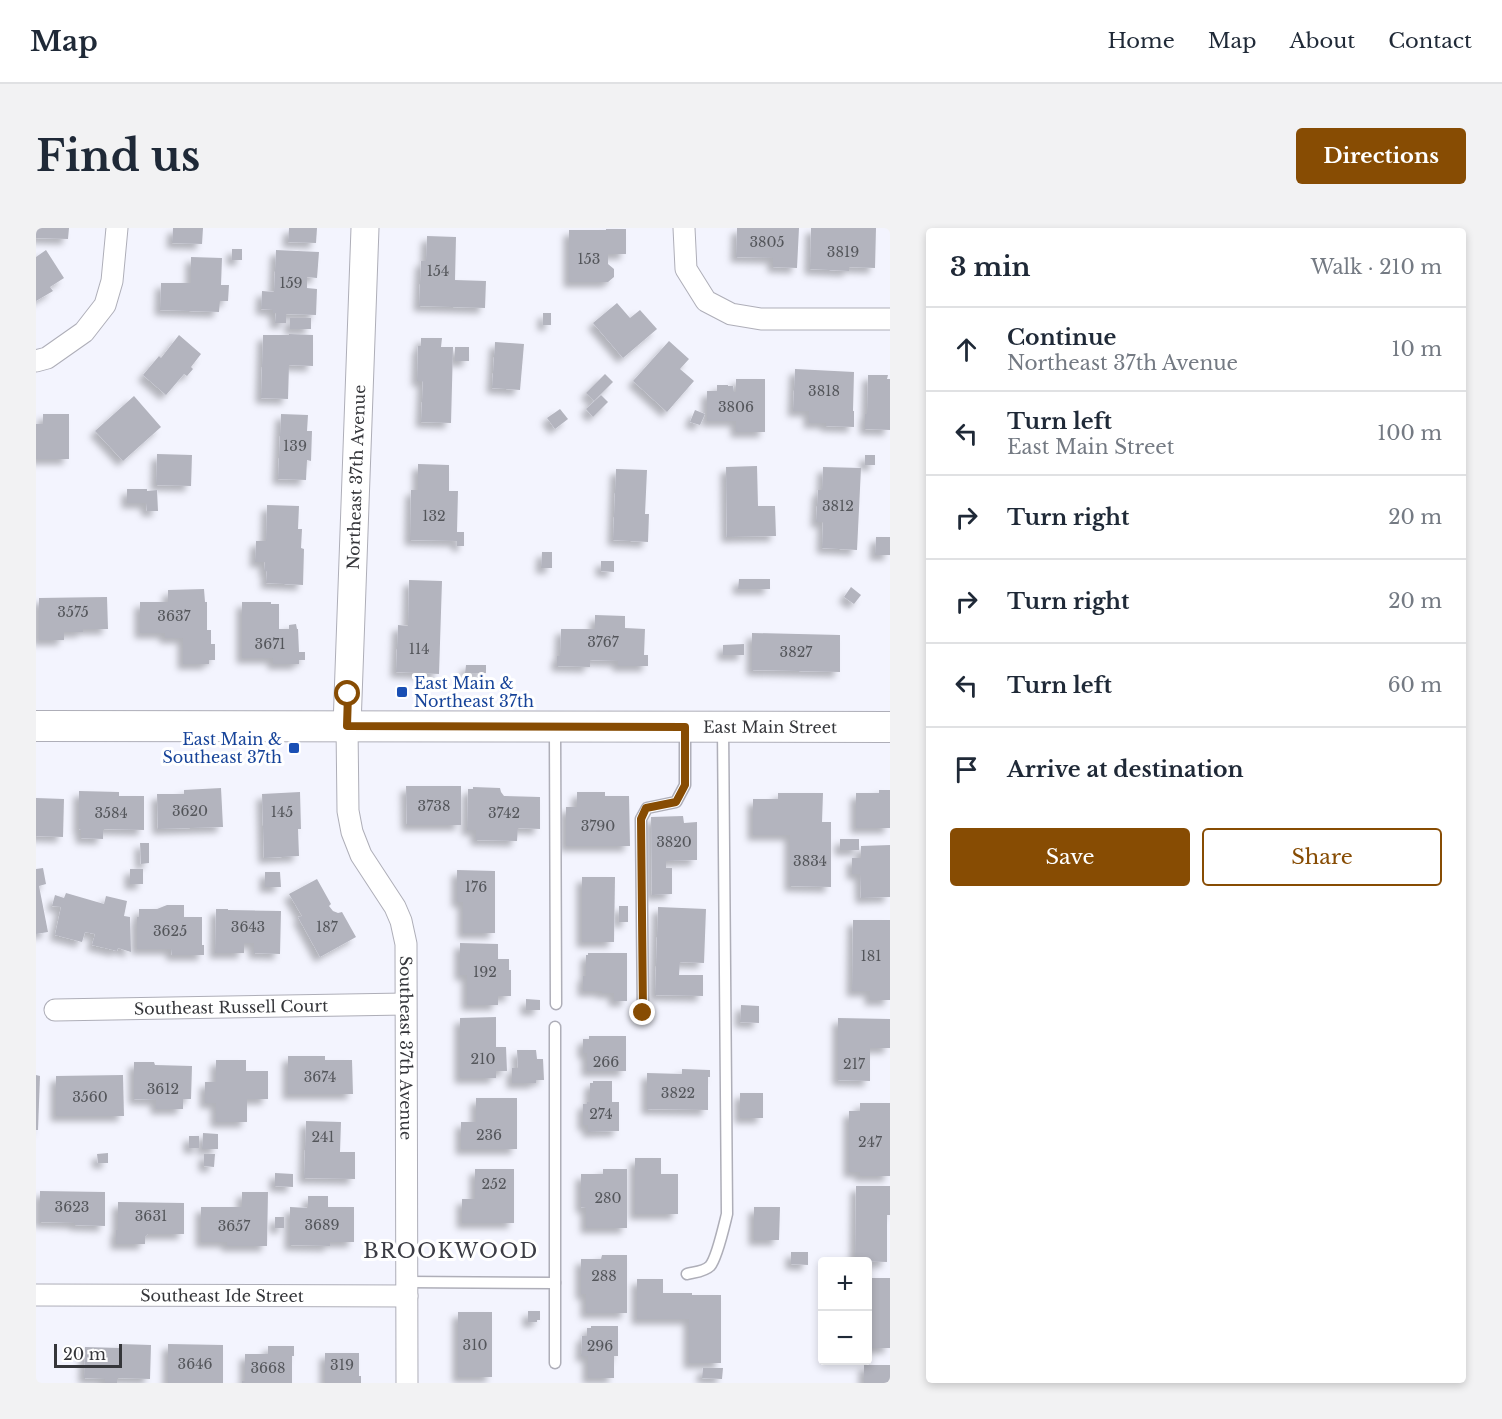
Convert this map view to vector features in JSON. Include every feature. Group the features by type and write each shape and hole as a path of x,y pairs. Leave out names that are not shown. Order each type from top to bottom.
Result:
{"main road":[{"name":"East Main Street","path":"36,726 890,727"}],"street":[{"path":"36,361 47,358 84,332 105,305 112,281 117,228"},
{"name":"Northeast 37th Avenue","path":"347,726 365,228"},
{"path":"684,228 686,269 706,301 731,314 761,319 890,319"},
{"name":"Southeast 37th Avenue","path":"347,726 348,811 352,832 361,855 401,921 406,944 407,1383"},
{"name":"Southeast Russell Court","path":"55,1010 405,1004"},
{"name":"Southeast Ide Street","path":"36,1295 407,1289"}],"lane":[{"path":"555,727 556,1004"},
{"path":"643,1013 641,819 646,808 676,802 685,785 685,727"},
{"path":"687,1274 703,1270 711,1265 727,1214 723,727"},
{"path":"555,1027 555,1363"},
{"path":"407,1289 555,1283"}],"building":[{"path":"36,228 69,228 68,239 36,238"},
{"path":"173,228 203,228 202,244 172,243"},
{"path":"289,228 317,228 316,243 288,242"},
{"path":"737,228 799,228 797,268 773,267 773,258 736,257"},
{"path":"811,228 876,228 875,268 849,267 849,271 810,269"},
{"path":"626,229 626,254 608,254 608,264 614,269 614,277 608,282 569,282 569,230"},
{"path":"427,236 456,237 455,280 486,281 485,308 419,306 421,261 426,261"},
{"path":"232,249 242,249 242,260 232,260"},
{"path":"46,250 64,278 50,287 53,291 36,301 36,257"},
{"path":"276,250 319,252 317,278 307,277 307,288 317,289 316,315 286,314 286,323 275,323 276,313 273,313 273,310 261,309 262,291 274,292"},
{"path":"191,257 222,258 221,285 229,285 228,301 220,301 219,312 160,310 161,283 191,283"},
{"path":"617,303 630,318 640,310 657,329 623,358 593,323"},
{"path":"543,313 551,313 551,325 543,325"},
{"path":"290,318 311,318 311,329 290,329"},
{"path":"179,335 201,354 191,367 193,369 187,376 184,374 166,395 143,375 159,356 161,358"},
{"path":"263,335 313,335 313,366 289,365 288,399 261,398"},
{"path":"421,338 442,338 441,347 453,347 451,423 421,422 423,381 417,381 418,346 421,346"},
{"path":"669,341 689,359 680,369 694,381 667,412 633,381"},
{"path":"495,342 524,344 520,390 492,388"},
{"path":"455,347 469,347 469,361 455,361"},
{"path":"795,369 854,372 854,427 809,423 809,411 793,411"},
{"path":"605,374 613,382 594,401 586,393"},
{"path":"868,375 888,375 887,379 890,379 890,430 865,429"},
{"path":"736,379 765,379 765,432 736,432 736,421 707,421 707,391 717,391 717,385 728,385 733,386 736,392"},
{"path":"601,395 608,402 593,417 586,409"},
{"path":"134,396 161,427 123,461 95,431"},
{"path":"560,409 568,419 555,429 547,418"},
{"path":"695,410 705,414 700,425 690,422"},
{"path":"43,414 69,414 69,459 36,459 36,424 43,424"},
{"path":"281,414 308,415 307,431 312,431 311,461 307,460 306,480 278,479"},
{"path":"157,454 192,455 191,486 156,485"},
{"path":"865,455 875,455 875,465 865,465"},
{"path":"418,464 449,465 449,491 458,491 457,532 464,532 464,546 457,546 457,541 410,540 411,490 418,490"},
{"path":"757,466 758,506 775,506 776,536 727,537 726,467"},
{"path":"823,467 861,468 857,550 822,548 823,522 816,522 818,490 822,490"},
{"path":"616,469 647,470 645,514 649,514 648,542 613,540"},
{"path":"127,489 157,490 158,511 147,511 146,503 127,503"},
{"path":"267,505 299,506 298,529 302,529 301,548 304,549 303,585 266,583 265,562 255,562 256,541 266,541"},
{"path":"876,537 890,537 890,555 875,555"},
{"path":"542,552 552,552 552,568 541,568"},
{"path":"601,561 614,561 614,572 601,571"},
{"path":"739,579 770,579 770,589 738,589"},
{"path":"409,580 442,581 439,674 396,672 398,625 408,626"},
{"path":"851,587 861,595 854,604 844,597"},
{"path":"204,589 205,602 207,602 207,630 211,630 211,644 215,644 215,660 209,660 209,664 183,664 183,638 165,638 165,633 140,633 140,602 168,602 168,590"},
{"path":"107,597 108,629 64,632 64,640 39,640 39,598"},
{"path":"242,602 279,604 279,629 289,629 289,625 296,624 299,652 305,652 305,660 299,660 299,664 273,664 273,658 242,658"},
{"path":"595,615 625,616 625,628 645,629 644,655 648,655 648,666 618,666 618,661 590,660 590,667 557,666 557,656 560,656 561,629 595,629"},
{"path":"752,633 840,635 840,672 752,670"},
{"path":"744,644 744,655 723,655 723,645"},
{"path":"466,665 486,665 486,673 465,673"},
{"path":"406,786 461,786 461,825 407,825"},
{"path":"473,787 500,788 504,796 540,797 540,829 518,828 517,841 476,840 476,830 467,830 468,789 473,789"},
{"path":"221,788 223,827 158,829 157,794 184,794 184,790"},
{"path":"879,790 890,790 890,828 856,828 856,793 879,793"},
{"path":"79,791 119,792 119,796 144,796 144,830 103,829 103,839 81,838"},
{"path":"300,792 299,856 264,858 262,794"},
{"path":"577,792 605,792 605,796 629,796 630,846 566,846 566,807 577,807"},
{"path":"778,793 823,793 822,822 831,822 831,887 790,886 790,835 753,835 753,799 778,799"},
{"path":"36,798 64,799 63,837 36,836"},
{"path":"683,816 684,823 697,822 697,860 666,861 666,868 672,868 672,894 652,895 651,817"},
{"path":"840,839 859,839 859,850 840,850"},
{"path":"140,843 149,843 149,863 141,864"},
{"path":"890,845 890,897 861,898 860,874 852,874 852,858 861,858 861,846"},
{"path":"43,868 46,884 39,886 48,932 36,934 36,869"},
{"path":"130,869 143,869 143,884 130,884"},
{"path":"457,870 495,871 495,933 463,933 463,902 457,902"},
{"path":"265,872 280,872 281,887 265,887"},
{"path":"582,877 615,877 614,942 582,942"},
{"path":"317,879 331,904 329,906 333,911 342,912 356,937 320,957 298,917 302,916 289,894"},
{"path":"66,893 104,904 106,896 127,901 124,916 130,917 131,952 92,945 95,934 85,932 82,942 55,935 61,907 52,906 55,895 64,898"},
{"path":"167,905 184,905 184,917 202,917 204,955 172,955 171,949 137,949 139,909 157,909"},
{"path":"619,906 628,906 628,922 619,922"},
{"path":"658,907 706,909 704,963 680,962 679,975 703,975 703,996 655,995"},
{"path":"216,909 281,911 280,954 254,953 254,943 244,943 244,953 215,953"},
{"path":"853,920 890,920 890,1000 870,1000 870,991 852,991"},
{"path":"460,943 498,944 498,959 509,959 511,996 498,996 498,1005 467,1005 467,975 460,975"},
{"path":"588,953 627,953 627,1001 614,1001 614,993 583,991 583,976 586,976 586,955"},
{"path":"526,999 540,1000 540,1010 526,1010"},
{"path":"741,1005 759,1006 759,1023 740,1022"},
{"path":"496,1017 496,1047 506,1047 507,1071 496,1071 496,1078 460,1078 460,1018"},
{"path":"838,1018 890,1019 890,1048 870,1048 870,1081 838,1080"},
{"path":"589,1036 626,1036 626,1071 587,1071 587,1053 583,1053 583,1039 589,1039"},
{"path":"517,1050 536,1050 537,1059 543,1059 544,1080 536,1080 536,1083 512,1083 512,1068 518,1068"},
{"path":"288,1056 325,1056 325,1060 352,1060 353,1094 288,1094"},
{"path":"216,1060 246,1060 246,1071 268,1071 268,1099 247,1099 247,1122 216,1122 216,1103 205,1103 205,1082 216,1082"},
{"path":"134,1062 192,1066 191,1099 183,1099 183,1109 156,1109 156,1100 134,1099"},
{"path":"682,1069 710,1070 708,1110 647,1109 647,1073 682,1074"},
{"path":"36,1075 40,1076 38,1130 36,1130"},
{"path":"123,1075 124,1116 56,1116 56,1076"},
{"path":"612,1081 612,1102 619,1102 619,1131 588,1132 588,1125 583,1125 583,1104 590,1102 590,1083"},
{"path":"740,1093 763,1093 763,1118 740,1118"},
{"path":"476,1098 517,1098 517,1149 461,1149 461,1122 476,1122"},
{"path":"860,1103 890,1103 890,1176 860,1176 860,1172 849,1172 849,1111 860,1111"},
{"path":"306,1121 341,1122 340,1152 355,1152 355,1179 304,1178"},
{"path":"203,1133 218,1134 218,1149 202,1149"},
{"path":"189,1136 199,1136 199,1148 189,1148"},
{"path":"108,1153 108,1163 98,1163 97,1154"},
{"path":"204,1154 215,1154 214,1167 204,1166"},
{"path":"635,1158 661,1158 661,1174 678,1174 678,1214 635,1214"},
{"path":"475,1169 514,1169 514,1223 462,1223 462,1199 475,1199"},
{"path":"603,1169 627,1169 627,1228 586,1228 586,1208 581,1207 581,1174 603,1174"},
{"path":"275,1173 293,1174 293,1187 275,1186"},
{"path":"856,1186 890,1186 890,1215 887,1215 887,1262 872,1262 872,1257 855,1257"},
{"path":"40,1191 105,1192 105,1226 40,1222"},
{"path":"242,1192 268,1192 267,1246 227,1246 227,1242 201,1242 201,1207 242,1207"},
{"path":"308,1196 328,1196 328,1207 354,1207 354,1242 330,1242 330,1246 290,1245 290,1207 308,1208"},
{"path":"118,1202 184,1203 184,1234 148,1234 145,1237 145,1244 116,1244"},
{"path":"754,1207 780,1207 779,1240 754,1240"},
{"path":"275,1217 284,1217 284,1228 275,1228"},
{"path":"791,1252 808,1252 808,1265 791,1264"},
{"path":"602,1255 627,1255 627,1313 586,1313 586,1294 581,1294 581,1259 601,1259"},
{"path":"872,1278 890,1278 890,1348 872,1348"},
{"path":"637,1279 663,1279 663,1293 721,1295 721,1363 689,1363 689,1319 637,1319"},
{"path":"528,1311 540,1311 540,1320 528,1322"},
{"path":"458,1312 492,1312 492,1377 458,1377"},
{"path":"618,1326 618,1356 614,1356 614,1378 588,1378 588,1356 581,1356 582,1336 587,1336 587,1328"},
{"path":"120,1344 151,1345 150,1379 117,1378 117,1383 105,1383 105,1379 84,1378 85,1347 120,1348"},
{"path":"168,1344 223,1345 223,1383 168,1383"},
{"path":"268,1346 294,1346 292,1383 242,1383 245,1381 245,1354 268,1354"},
{"path":"325,1353 359,1353 361,1383 325,1383"},
{"path":"864,1365 890,1365 890,1383 864,1383"},
{"path":"703,1368 723,1368 722,1379 702,1378"}],"place":[{"name":"East Main & Northeast 37th","path":"402,692"},
{"name":"East Main & Southeast 37th","path":"294,748"}],"district":[{"name":"BROOKWOOD","path":"451,1251"}],"route":[{"path":"348,694 347,726 685,727 685,785 676,802 646,808 641,819 643,1013"}]}
